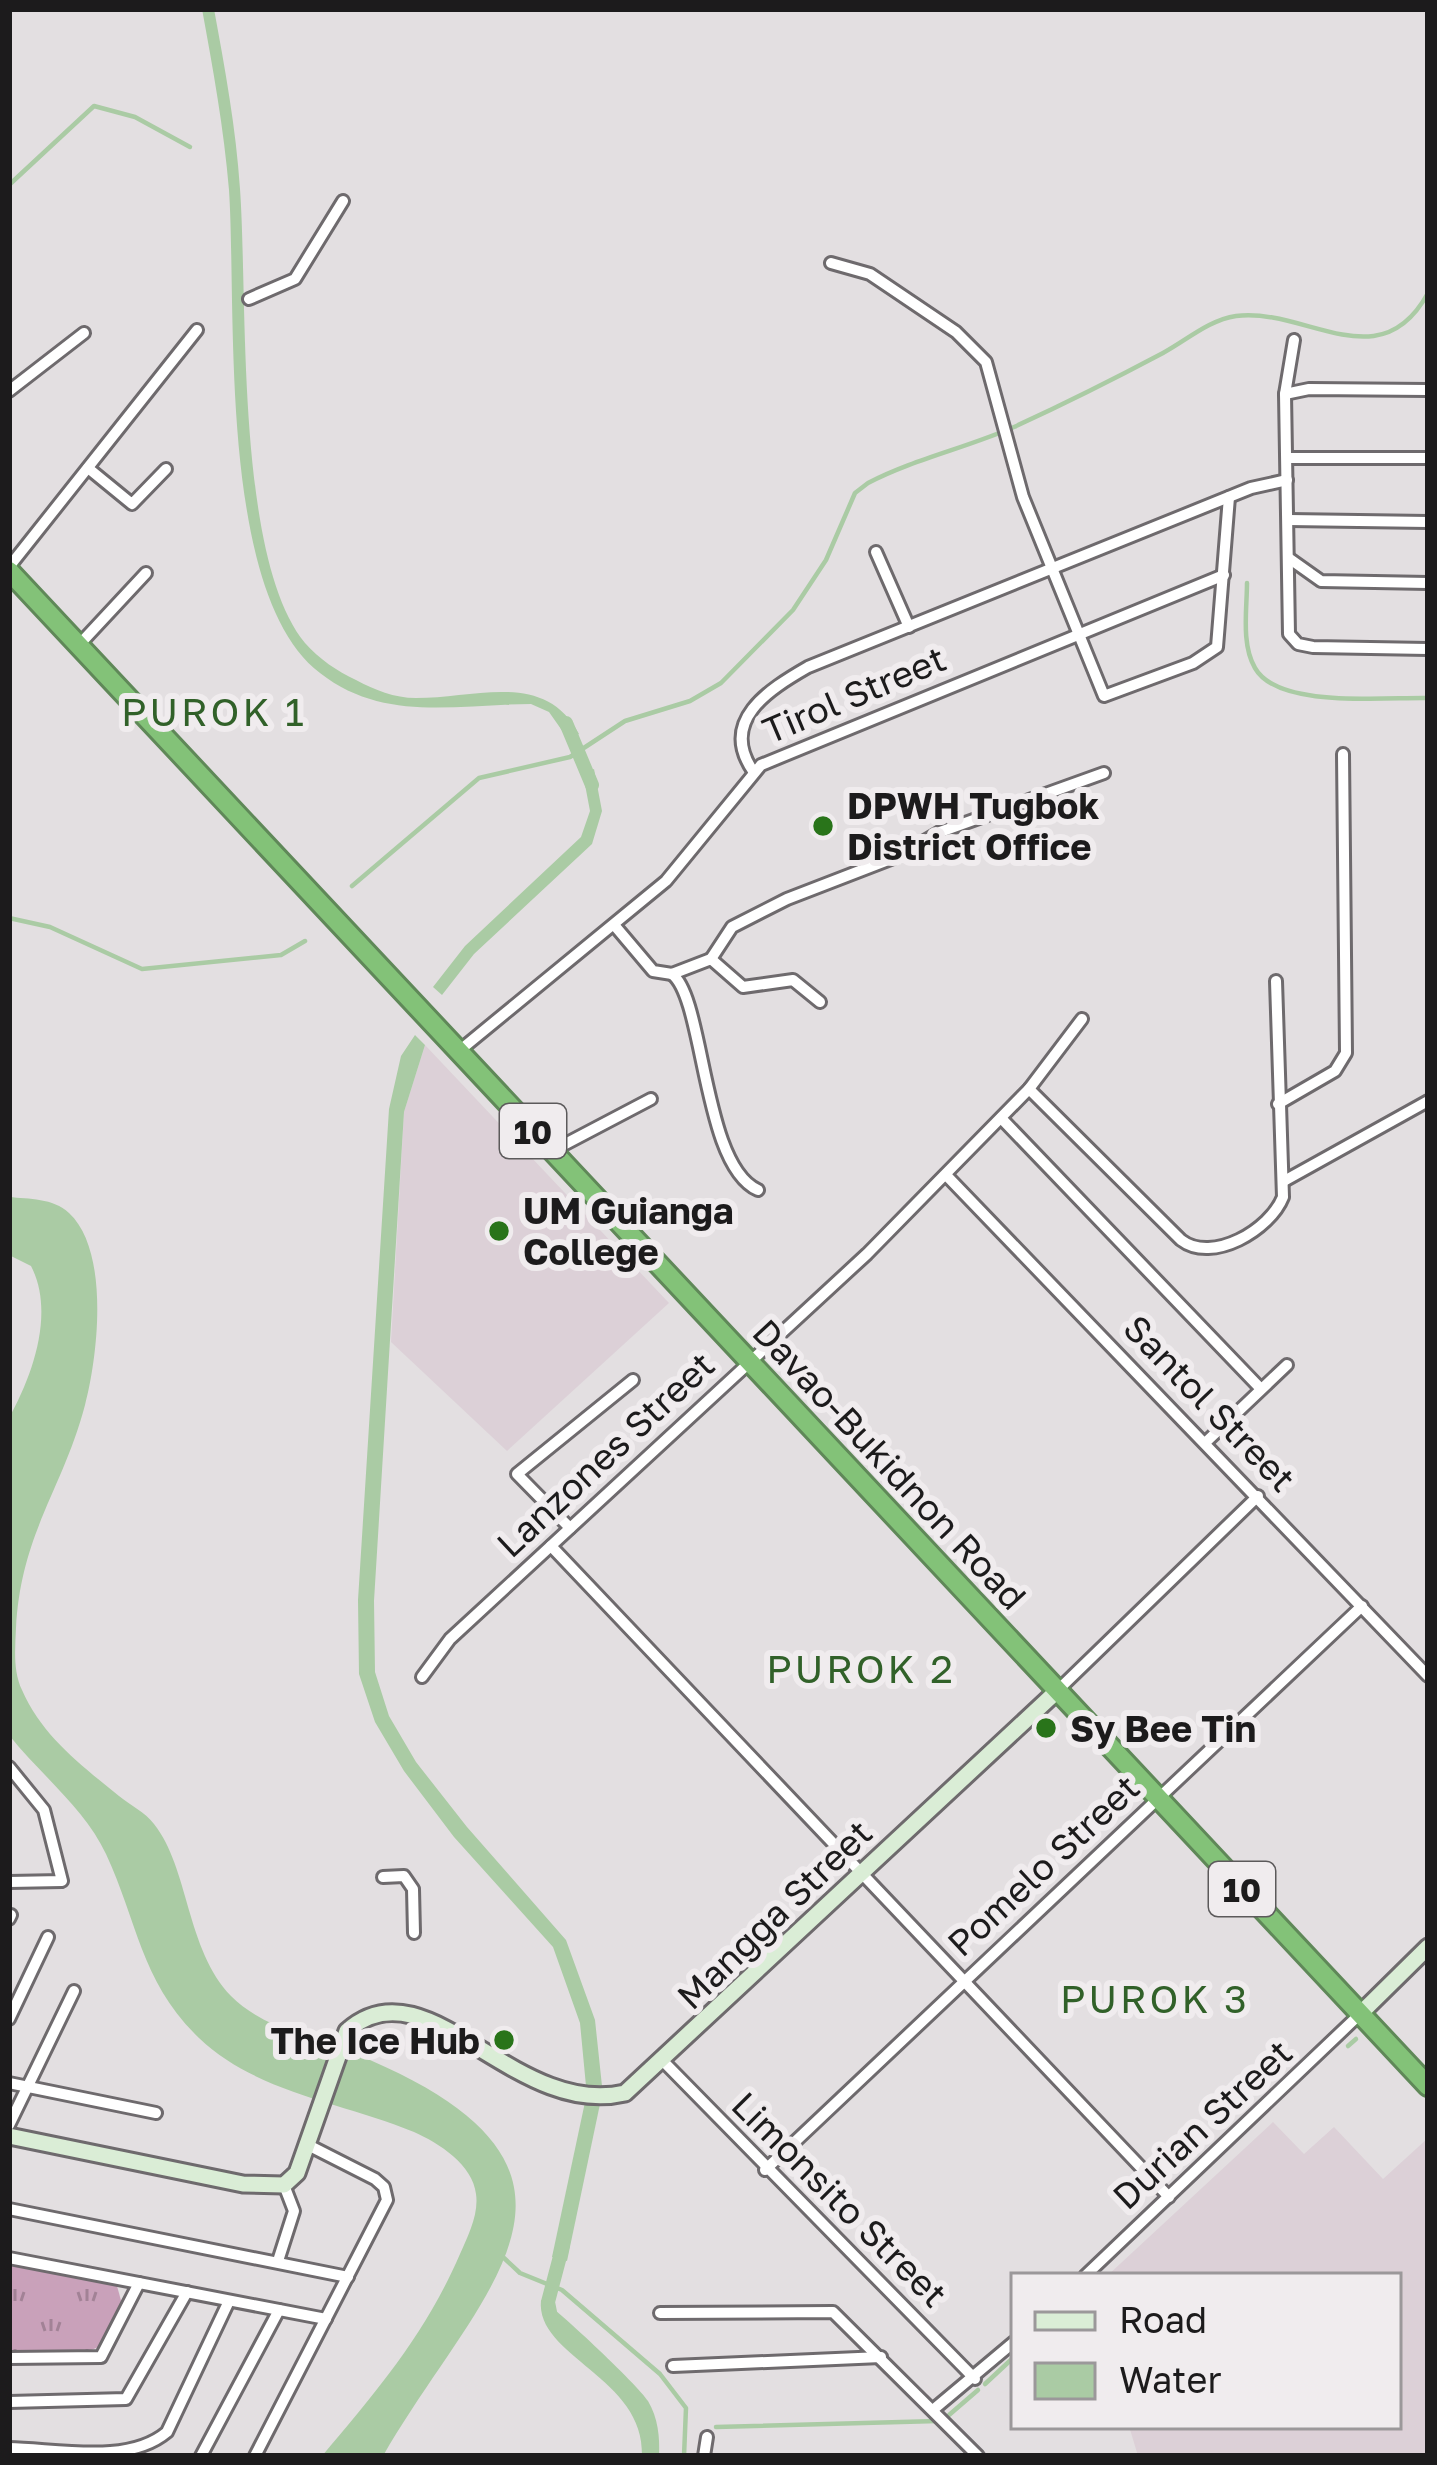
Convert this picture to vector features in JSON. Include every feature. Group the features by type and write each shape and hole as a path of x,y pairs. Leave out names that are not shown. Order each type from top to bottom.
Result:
{"highway":[{"name":"Davao-Bukidnon Road","path":"9,569 1428,2086"}],"street":[{"path":"249,299 295,279 343,201"},
{"path":"831,263 870,274 975,346 986,362 1005,442 1097,689 1115,696 1212,653 1220,641 1229,497"},
{"path":"9,569 197,330"},
{"path":"9,391 84,333"},
{"path":"1294,340 1285,394 1288,625 1298,644 1428,649"},
{"path":"1285,394 1309,389 1428,390"},
{"path":"1287,458 1428,458"},
{"path":"88,468 133,504 166,470"},
{"path":"753,771 739,731 767,694 808,667 1229,497 1287,480"},
{"path":"1288,520 1428,522"},
{"path":"876,552 910,627"},
{"path":"1290,559 1321,580 1428,583"},
{"path":"78,646 146,573"},
{"name":"Tirol Street","path":"458,1051 615,926 677,868 753,771 1225,575"},
{"path":"1278,1104 1335,1071 1346,1053 1343,754"},
{"path":"672,974 711,959 732,927 787,899 901,856 940,832 1105,773"},
{"path":"615,926 646,965 672,974 686,990 702,1079 737,1170 758,1190"},
{"path":"711,959 742,987 793,980 820,1002"},
{"path":"1029,1089 1195,1249 1217,1248 1269,1220 1283,1197 1276,981"},
{"name":"Lanzones Street","path":"422,1677 450,1639 946,1175 1029,1089 1082,1019"},
{"path":"552,1151 651,1099"},
{"path":"1284,1181 1428,1101"},
{"path":"1001,1118 1262,1389"},
{"name":"Santol Street","path":"946,1175 1428,1676"},
{"path":"1206,1442 1287,1365"},
{"path":"570,1528 517,1474 633,1380"},
{"name":"Mangga Street","path":"284,2185 297,2173 345,2036 367,2019 414,2012 524,2079 586,2095 625,2093 1057,1691 1258,1496"},
{"path":"551,1546 1169,2198"},
{"name":"Pomelo Street","path":"765,2170 1362,1606"},
{"path":"9,1767 44,1810 62,1881 9,1882"},
{"path":"382,1877 404,1876 413,1889 414,1933"},
{"path":"9,2019 49,1937"},
{"path":"1360,2014 1428,1947"},
{"path":"9,2125 74,1991"},
{"name":"Durian Street","path":"1088,2273 1360,2014"},
{"name":"Limonsito Street","path":"663,2061 975,2379"},
{"path":"9,2084 156,2114"},
{"path":"9,2136 243,2184 284,2185 294,2211 278,2260"},
{"path":"255,2456 385,2206 386,2191 375,2179 311,2137"},
{"path":"10,2211 348,2277"},
{"path":"9,2258 326,2320"},
{"path":"9,2357 101,2356 139,2283"},
{"path":"9,2402 126,2399 187,2292"},
{"path":"9,2448 131,2451 155,2442 166,2432 229,2301"},
{"path":"201,2456 279,2310"},
{"path":"660,2313 820,2311 840,2316 978,2456"},
{"path":"934,2408 1011,2345"},
{"path":"673,2366 881,2357"},
{"path":"704,2456 707,2437"}],"shaded area":[{"name":"UM Guianga College","path":"425,1045 669,1303 507,1451 391,1342 404,1112"},
{"path":"1273,2122 1304,2154 1334,2127 1383,2179 1428,2138 1428,2456 1138,2456 1130,2429 1401,2429 1401,2273 1110,2273"}],"green space":[{"path":"9,2265 117,2286 122,2304 103,2345 82,2354 9,2352"}],"water":[{"path":"202,9 214,9 233,121 249,426 266,552 282,604 310,649 370,687 408,698 528,694 565,714 579,734 568,739 549,712 531,704 422,707 370,699 320,673 287,635 263,581 248,517 234,375 229,190"},
{"path":"594,769 602,811 592,844 474,954 442,995 433,987 465,946 581,837 590,811 583,774"},
{"path":"415,1035 425,1045 404,1112 374,1601 375,1672 389,1716 416,1762 566,1940 595,2020 602,2086 586,2086 580,2023 553,1947 454,1837 404,1771 375,1722 359,1674 358,1600 389,1109 401,1056"},
{"path":"9,1197 48,1202 69,1213 82,1230 96,1278 94,1360 85,1405 34,1538 19,1595 16,1668 30,1706 64,1749 154,1824 166,1842 205,1955 231,1996 261,2018 370,2060 450,2103 496,2147 515,2192 511,2239 490,2288 383,2456 322,2456 381,2384 447,2283 472,2225 477,2202 473,2183 453,2156 424,2137 274,2084 222,2057 199,2038 164,1995 97,1838 9,1735 9,1418 33,1363 41,1303 31,1266 9,1255"},
{"path":"585,2102 600,2104 567,2261 552,2257"},
{"path":"541,2300 648,2401 658,2428 659,2456 642,2456 638,2429 627,2406 555,2337 544,2320"}],"waterway":[{"path":"9,185 94,106 135,117 190,147"},
{"path":"352,886 479,778 570,757 625,721 690,701 721,683 793,610 826,560 855,493 868,483 1014,427 1226,318 1262,316 1365,337 1388,332 1409,319 1428,293"},
{"path":"1247,583 1248,648 1255,668 1267,681 1286,690 1334,698 1428,698"},
{"path":"566,723 592,785"},
{"path":"9,918 50,927 142,969 281,955 305,941"},
{"path":"1348,2046 1356,2039"},
{"path":"551,2317 548,2302 563,2245"},
{"path":"504,2258 520,2273 562,2290 660,2374 686,2408 684,2456"},
{"path":"985,2384 1011,2360"},
{"path":"949,2415 978,2390"},
{"path":"716,2427 938,2421"}],"place":[{"name":"DPWH Tugbok District Office","path":"823,826"},
{"name":"UM Guianga College","path":"499,1231"},
{"name":"Sy Bee Tin","path":"1046,1728"},
{"name":"The Ice Hub","path":"504,2040"}],"district":[{"name":"PUROK 1","path":"214,711"},
{"name":"PUROK 2","path":"861,1668"},
{"name":"PUROK 3","path":"1155,1998"}]}
